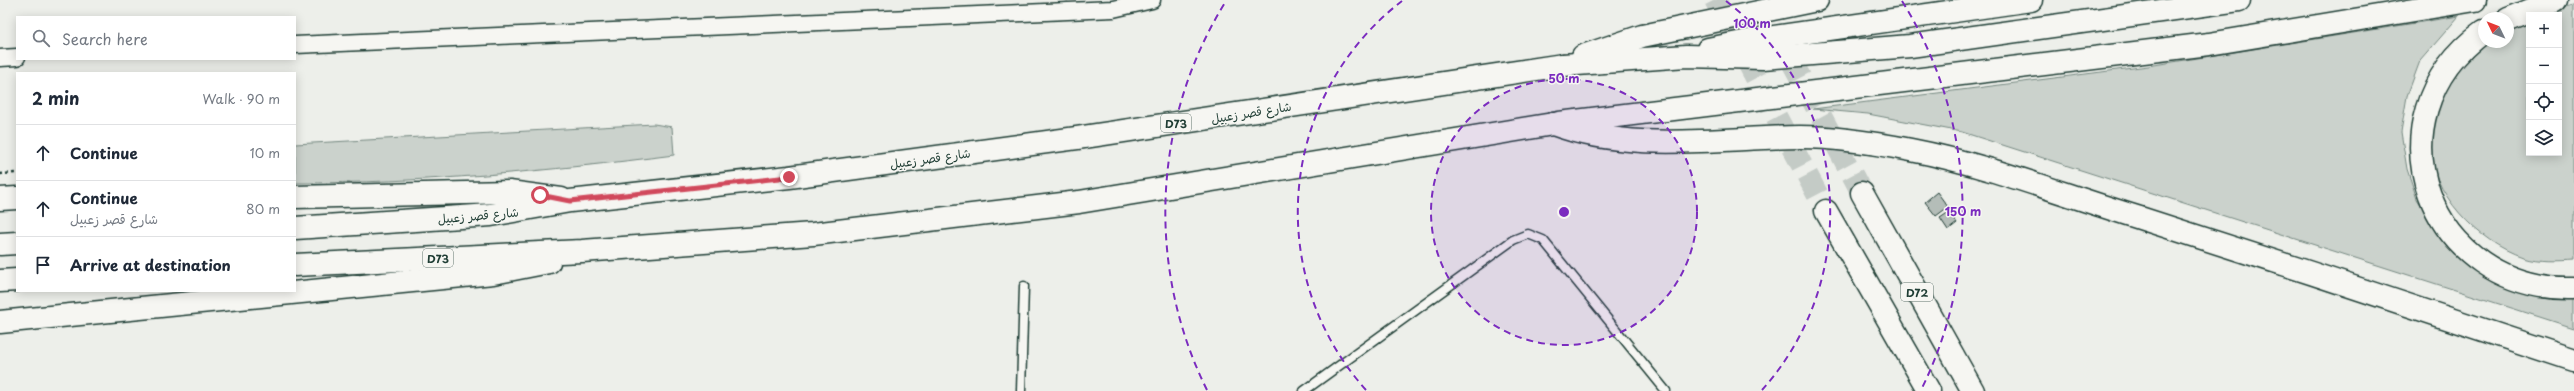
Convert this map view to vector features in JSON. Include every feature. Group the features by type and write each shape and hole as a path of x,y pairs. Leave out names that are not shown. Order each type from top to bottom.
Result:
{"main road":[{"path":"1563,65 1642,36 1817,0"},
{"path":"1686,56 1753,40 2031,0"},
{"path":"1563,65 1686,56 1763,58 1910,46 2239,0"},
{"path":"1553,124 2209,44 2475,0"},
{"path":"2514,17 2556,0"},
{"path":"2478,36 2469,42 2444,70 2428,101 2423,118 2420,153 2428,188 2440,216 2454,236 2467,251 2484,264 2521,282 2542,287 2574,288"},
{"name":"شارع قصر زعبيل","path":"296,228 491,215 570,201 789,177 1070,139 1563,65"},
{"path":"1553,124 1583,134 1615,140 1803,137 1876,144 1914,151 1987,170 2326,277 2574,360"},
{"name":"D73","path":"296,265 582,251 813,234 1079,202 1553,124"},
{"path":"296,197 509,192 540,195 570,201"},
{"name":"D72","path":"1862,193 1973,391"},
{"path":"0,199 16,198"},
{"path":"1826,211 1929,391"},
{"path":"0,244 16,243"},
{"path":"0,322 516,270 560,259 582,251"},
{"path":"0,281 16,280"}],"street":[{"path":"296,44 1090,4 1113,9 1152,0"},
{"path":"0,58 16,57"}],"lane":[{"path":"1304,391 1512,240 1528,234 1543,240 1666,391"},
{"path":"1021,391 1024,286"}],"path":[{"path":"0,174 16,173"}],"shaded area":[{"path":"2574,4 2574,260 2535,260 2506,250 2489,240 2474,228 2447,197 2431,162 2429,143 2450,64 2478,46 2478,48 2514,48 2514,19 2526,16 2526,156 2562,156 2562,12 2541,12"},
{"path":"2459,16 2420,61 2407,96 2401,132 2407,169 2417,199 2435,226 2460,251 2574,286 2574,328 1962,132 1868,114 1813,109 2148,66"},
{"path":"654,124 672,127 674,155 485,175 390,181 296,183 296,144"}],"building":[{"path":"1937,192 1948,207 1936,216 1925,202"},
{"path":"1949,212 1957,223 1948,230 1940,218"}],"tunnel":[{"path":"1715,0 1826,211"},
{"path":"1759,0 1862,193"}],"route":[{"path":"540,195 570,201 789,177"}]}
